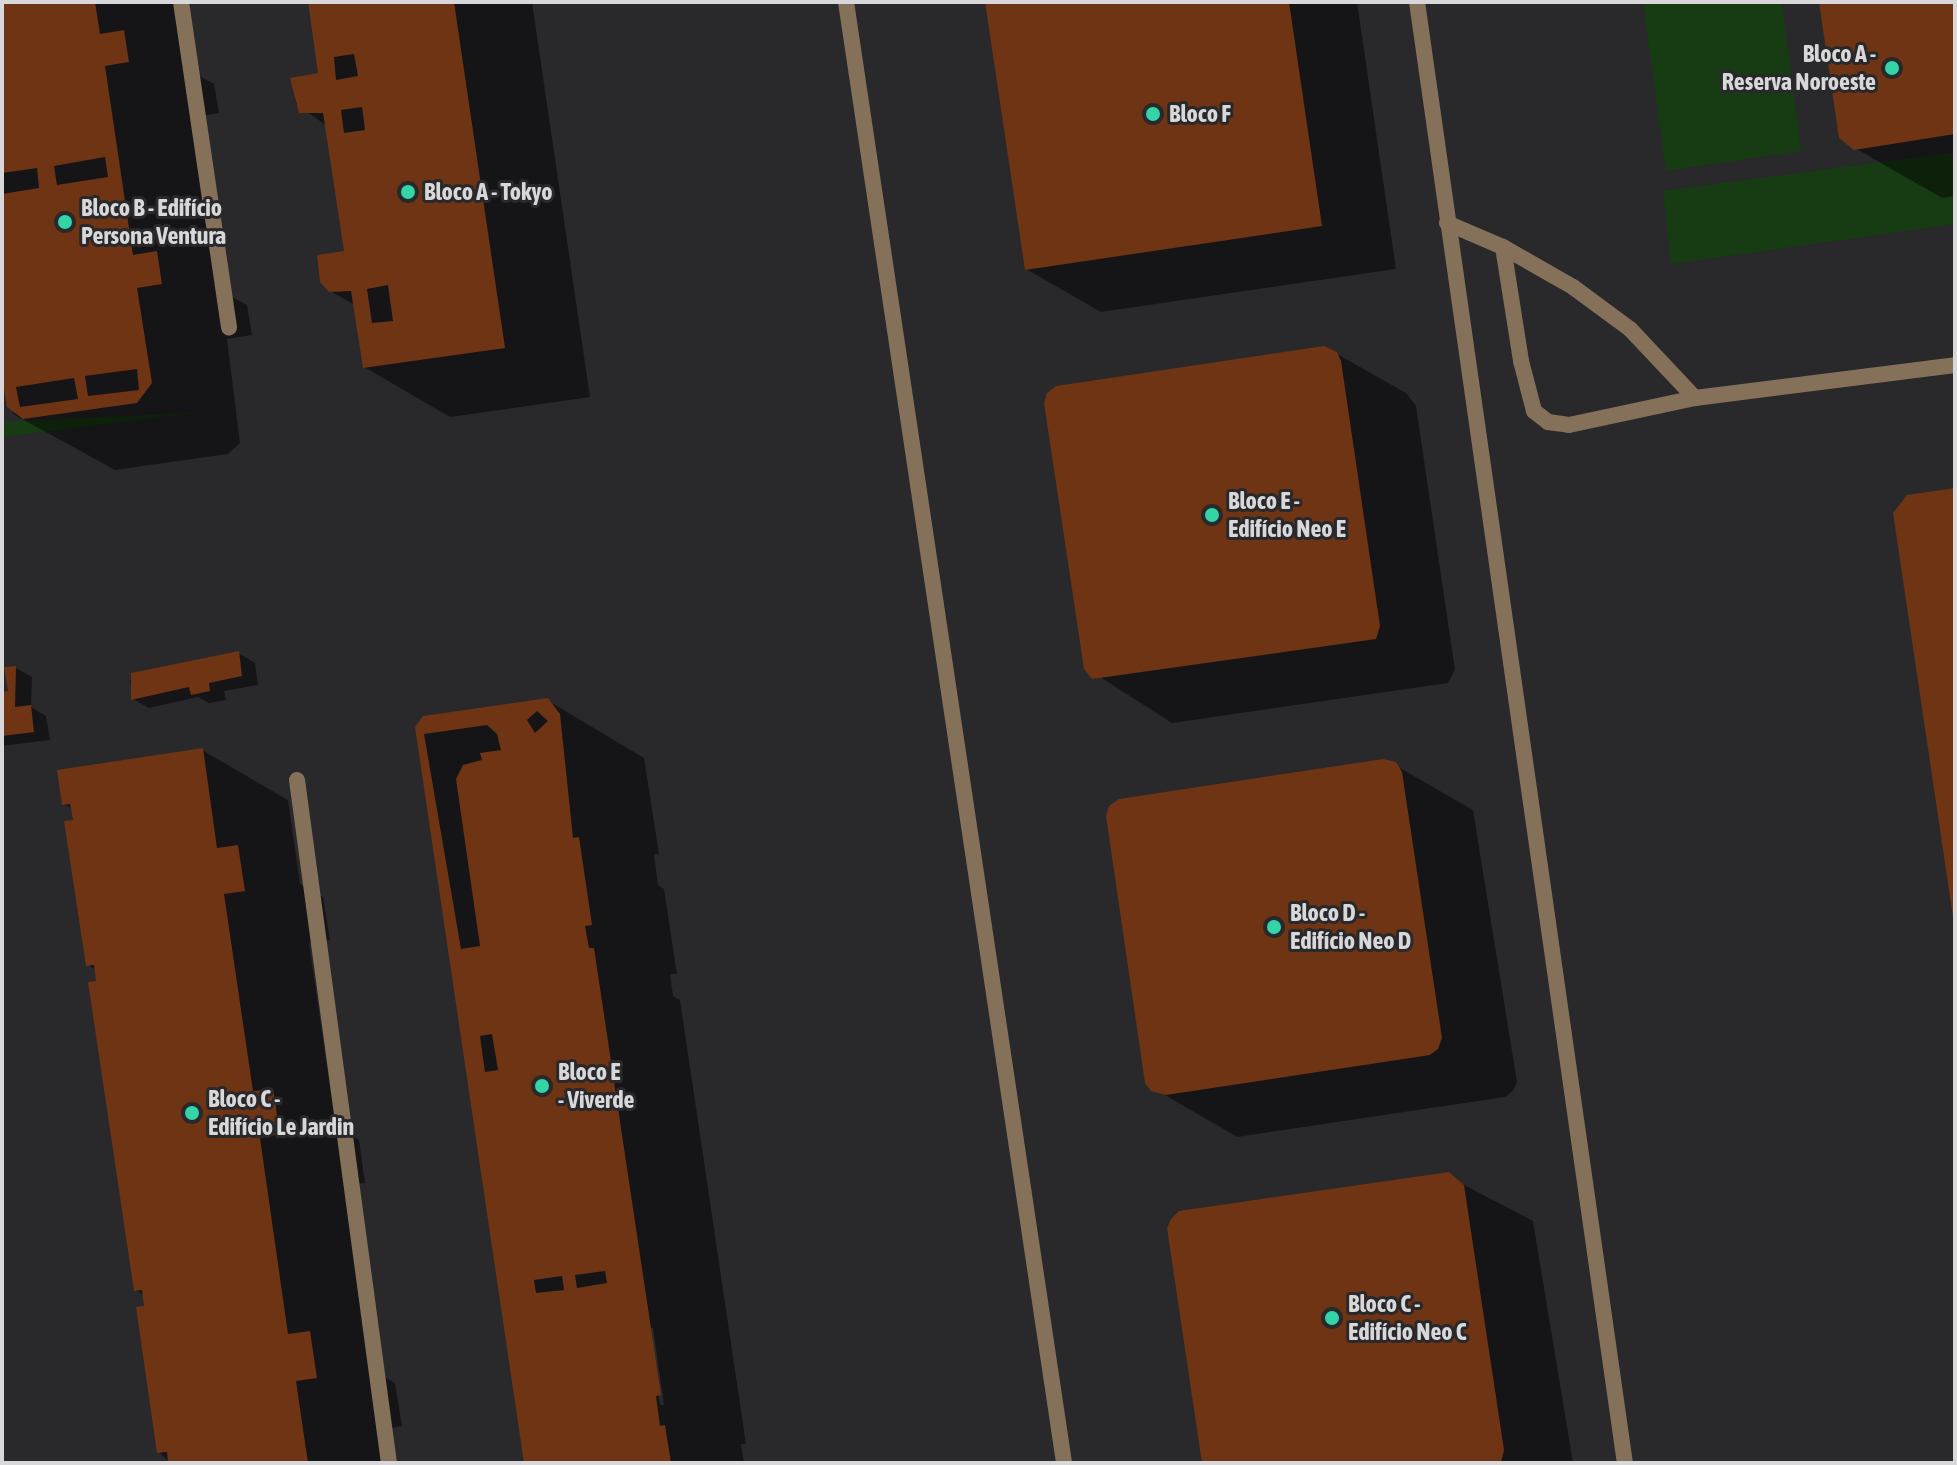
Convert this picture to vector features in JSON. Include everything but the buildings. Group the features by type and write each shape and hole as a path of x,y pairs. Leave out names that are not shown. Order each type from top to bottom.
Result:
{"street":[{"path":"181,2 229,327"},
{"path":"846,2 1064,1463"},
{"path":"1417,2 1625,1463"},
{"path":"1447,223 1503,247 1630,329 1695,398"},
{"path":"1503,247 1521,361 1534,411 1548,422 1569,425 1695,398 1955,365"},
{"path":"297,780 389,1463"}],"green space":[{"path":"1643,2 1782,2 1801,151 1666,171"},
{"path":"1955,152 1955,224 1671,264 1663,191"},
{"path":"204,412 2,437 2,422"}],"place":[{"name":"Bloco A - Reserva Noroeste","path":"1892,68"},
{"name":"Bloco F","path":"1153,114"},
{"name":"Bloco A - Tokyo","path":"408,192"},
{"name":"Bloco B - Edifício Persona Ventura","path":"65,222"},
{"name":"Bloco E - Edifício Neo E","path":"1212,515"},
{"name":"Bloco D - Edifício Neo D","path":"1274,927"},
{"name":"Bloco E - Viverde","path":"542,1086"},
{"name":"Bloco C - Edifício Le Jardin","path":"192,1113"},
{"name":"Bloco C - Edifício Neo C","path":"1332,1318"}]}
